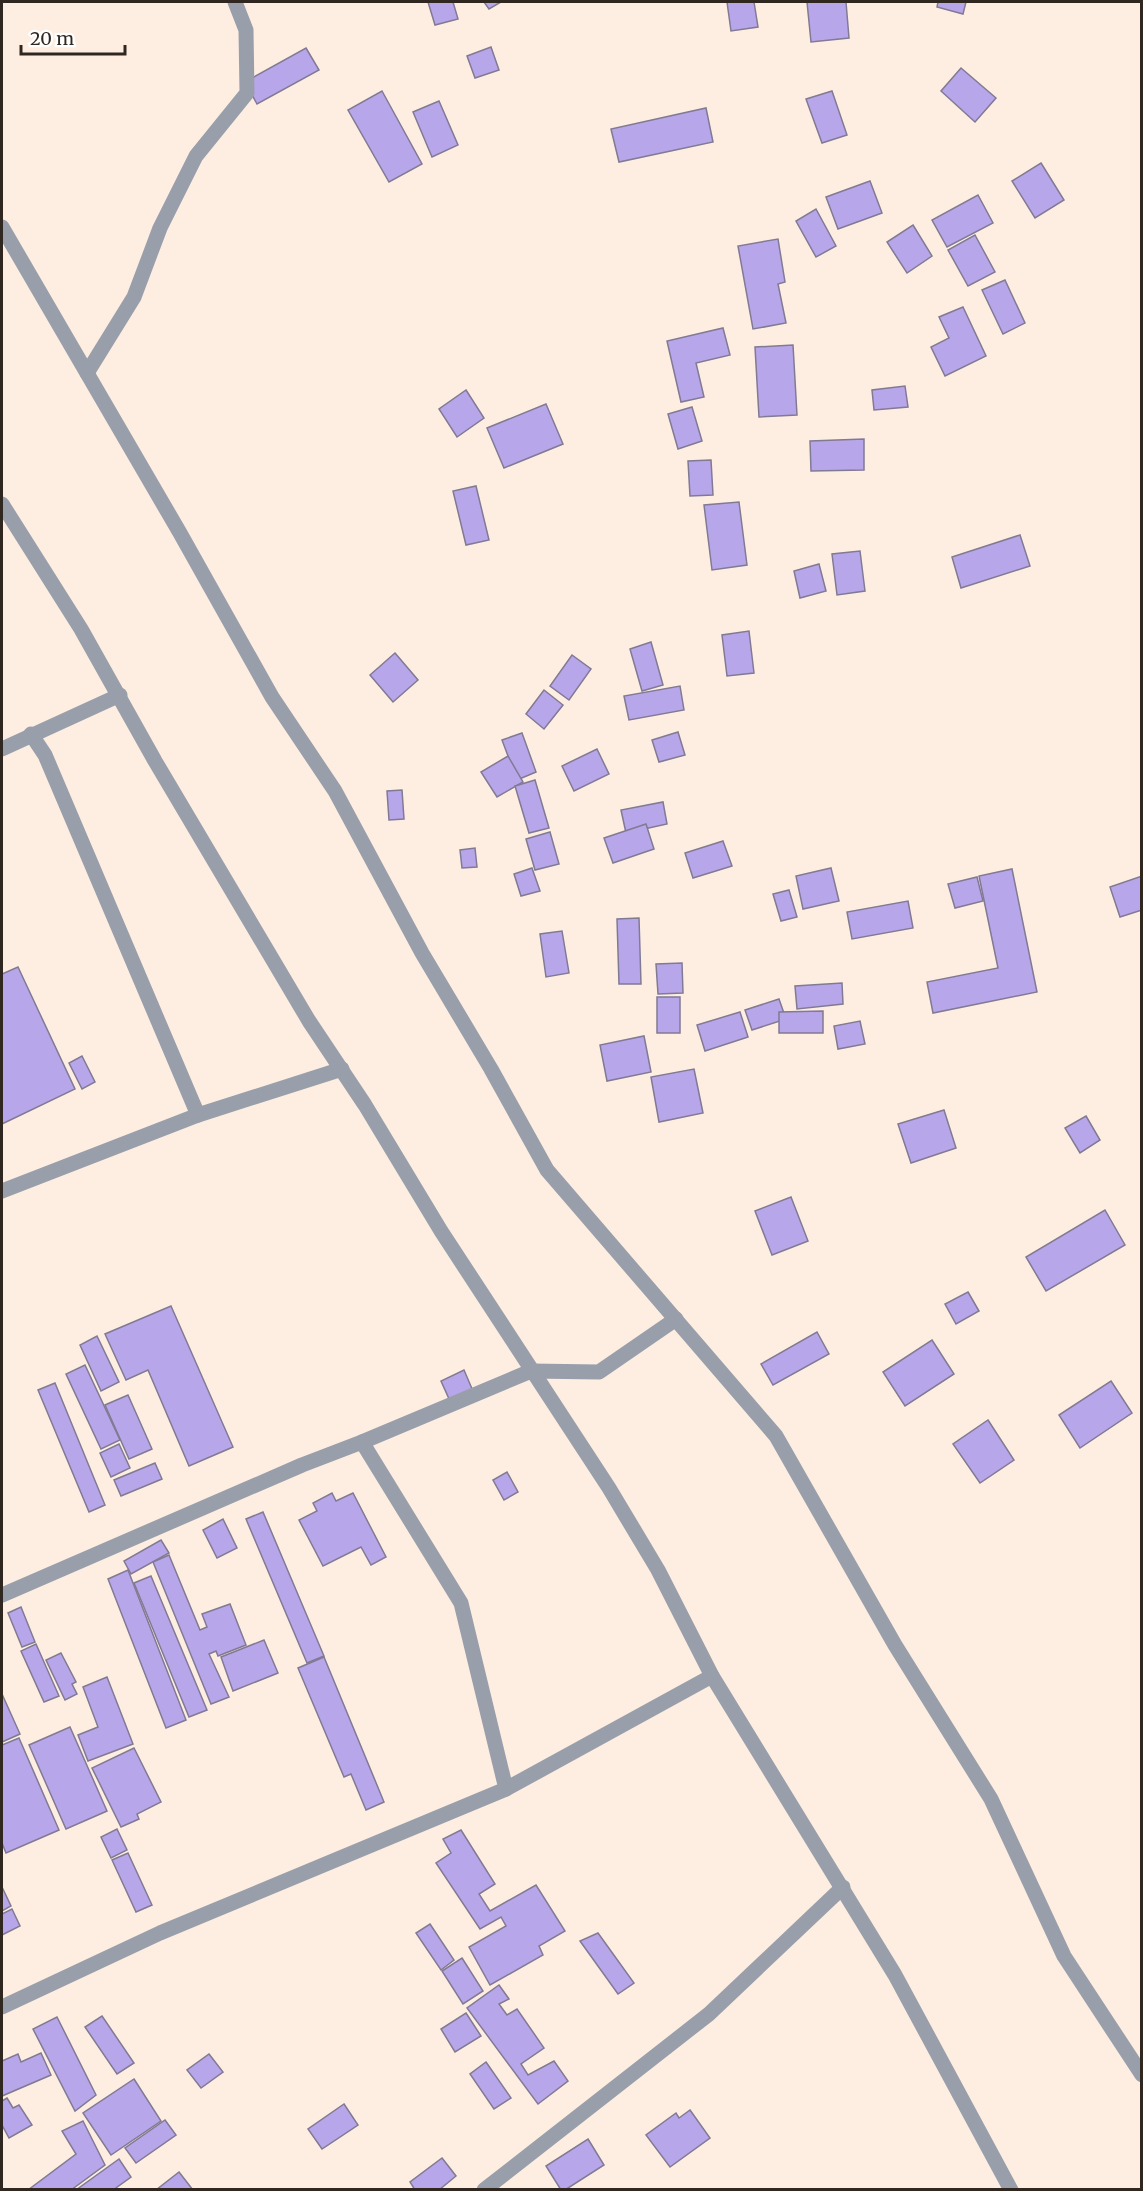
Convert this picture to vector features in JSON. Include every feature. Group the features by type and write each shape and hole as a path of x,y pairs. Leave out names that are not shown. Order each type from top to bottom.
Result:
{"street":[{"path":"87,373 134,297 160,228 196,156 247,93 246,30 235,2"},
{"path":"2,227 272,697 335,791 422,953 491,1069 547,1170 776,1436 895,1645 991,1799 1064,1956 1142,2075"},
{"path":"2,504 64,600 120,695 155,761 309,1021 342,1069 441,1231 609,1488 658,1570 712,1676 896,1975 1011,2190"},
{"path":"2,749 120,695"},
{"path":"31,735 45,755 198,1115"},
{"path":"2,1191 198,1115 342,1069"},
{"path":"2,1595 302,1465 531,1371 599,1372 676,1319"},
{"path":"362,1442 461,1603 506,1789"},
{"path":"2,2007 160,1933 506,1789 712,1676"},
{"path":"484,2190 709,2014 843,1887"}],"building":[{"path":"428,2 453,2 458,19 435,25"},
{"path":"484,2 501,2 489,9"},
{"path":"727,2 754,2 758,27 731,31"},
{"path":"807,2 846,2 849,38 811,42"},
{"path":"938,2 966,2 963,14 937,7"},
{"path":"491,47 499,70 475,78 467,56"},
{"path":"306,48 319,70 257,104 245,82"},
{"path":"961,68 996,98 975,122 941,91"},
{"path":"382,91 422,164 389,182 348,110"},
{"path":"832,91 847,135 822,143 806,99"},
{"path":"439,101 458,145 432,157 413,112"},
{"path":"706,108 713,142 619,162 611,129"},
{"path":"1041,163 1064,200 1035,218 1012,181"},
{"path":"870,181 882,213 838,229 826,197"},
{"path":"978,195 993,223 947,247 932,220"},
{"path":"816,209 836,246 816,257 796,221"},
{"path":"913,225 932,256 907,273 887,242"},
{"path":"975,235 995,272 968,286 948,250"},
{"path":"778,239 785,282 778,284 786,323 753,329 738,246"},
{"path":"1005,280 1025,323 1003,334 982,290"},
{"path":"963,307 986,356 945,376 931,347 949,338 939,317"},
{"path":"723,328 730,355 696,363 704,397 681,402 667,341"},
{"path":"793,345 797,415 759,417 755,347"},
{"path":"905,386 908,407 874,410 872,390"},
{"path":"466,390 484,418 457,437 439,409"},
{"path":"546,404 563,444 504,468 487,428"},
{"path":"692,407 702,441 678,449 668,414"},
{"path":"864,439 864,470 811,471 810,441"},
{"path":"711,460 713,495 690,496 688,461"},
{"path":"476,486 489,540 466,545 453,491"},
{"path":"739,502 747,565 712,570 704,505"},
{"path":"1020,535 1030,566 961,588 952,557"},
{"path":"860,551 865,591 837,595 832,554"},
{"path":"819,564 826,591 800,598 794,571"},
{"path":"749,631 754,673 727,676 722,635"},
{"path":"651,642 663,685 642,691 630,649"},
{"path":"395,653 418,680 393,702 370,675"},
{"path":"572,655 591,669 569,700 550,686"},
{"path":"680,686 684,710 629,720 624,696"},
{"path":"544,690 563,705 544,729 526,714"},
{"path":"678,732 685,755 659,762 652,740"},
{"path":"522,733 536,772 517,780 502,740"},
{"path":"597,749 609,774 574,791 562,766"},
{"path":"508,756 523,782 497,797 481,772"},
{"path":"535,780 549,828 529,833 515,786"},
{"path":"402,790 404,819 389,820 387,791"},
{"path":"663,802 667,824 626,833 621,810"},
{"path":"646,824 654,849 613,863 604,838"},
{"path":"550,832 559,864 535,870 526,839"},
{"path":"723,841 732,866 693,878 685,853"},
{"path":"475,848 477,867 462,868 460,850"},
{"path":"532,868 540,891 521,896 514,874"},
{"path":"831,868 839,901 803,909 796,876"},
{"path":"1012,869 1037,992 933,1013 927,982 998,968 979,876"},
{"path":"1142,876 1142,910 1120,917 1110,887"},
{"path":"977,877 983,901 955,908 948,884"},
{"path":"789,890 797,917 781,921 773,894"},
{"path":"908,901 913,928 852,939 847,912"},
{"path":"639,918 641,984 619,984 617,919"},
{"path":"562,931 569,973 546,977 540,934"},
{"path":"682,963 683,993 658,994 656,964"},
{"path":"18,967 75,1089 2,1124 2,974"},
{"path":"842,983 843,1004 797,1009 795,986"},
{"path":"657,997 680,997 680,1033 657,1033"},
{"path":"779,999 786,1019 752,1030 745,1010"},
{"path":"823,1011 823,1033 779,1033 779,1012"},
{"path":"740,1012 748,1037 705,1051 697,1025"},
{"path":"860,1021 865,1044 838,1049 834,1026"},
{"path":"644,1036 651,1072 607,1081 600,1045"},
{"path":"82,1056 95,1082 82,1089 69,1063"},
{"path":"694,1069 703,1113 659,1122 651,1077"},
{"path":"944,1110 956,1148 911,1163 898,1124"},
{"path":"1086,1116 1100,1140 1080,1153 1065,1128"},
{"path":"791,1197 808,1241 772,1255 755,1211"},
{"path":"1105,1210 1125,1245 1046,1291 1026,1257"},
{"path":"968,1292 979,1311 956,1324 945,1304"},
{"path":"171,1306 233,1447 189,1466 148,1370 126,1380 105,1334"},
{"path":"817,1332 829,1354 773,1385 761,1364"},
{"path":"97,1336 119,1382 101,1391 80,1345"},
{"path":"932,1340 954,1374 905,1406 883,1372"},
{"path":"85,1365 120,1440 101,1449 66,1374"},
{"path":"464,1370 473,1391 450,1401 441,1381"},
{"path":"1111,1381 1132,1413 1080,1448 1059,1415"},
{"path":"55,1383 105,1505 89,1512 38,1390"},
{"path":"128,1395 152,1449 129,1459 105,1405"},
{"path":"988,1420 1014,1460 980,1483 953,1444"},
{"path":"119,1444 130,1468 111,1477 100,1453"},
{"path":"155,1463 162,1479 121,1496 114,1480"},
{"path":"507,1472 518,1492 504,1500 493,1480"},
{"path":"332,1493 336,1501 353,1493 386,1557 371,1565 361,1547 323,1566 299,1520 317,1511 313,1503"},
{"path":"263,1512 324,1656 307,1663 246,1519"},
{"path":"223,1519 237,1548 217,1558 203,1530"},
{"path":"161,1540 169,1553 131,1574 124,1561"},
{"path":"169,1555 200,1630 207,1627 202,1614 230,1604 246,1645 218,1656 216,1651 209,1654 229,1697 211,1704 153,1562"},
{"path":"128,1570 186,1720 166,1728 108,1579"},
{"path":"151,1576 207,1710 189,1717 134,1583"},
{"path":"21,1607 35,1642 22,1647 8,1613"},
{"path":"264,1640 278,1673 233,1691 221,1657"},
{"path":"36,1644 59,1696 44,1702 21,1651"},
{"path":"61,1653 76,1682 72,1684 77,1694 65,1700 46,1660"},
{"path":"324,1657 384,1802 366,1810 351,1774 344,1777 298,1668"},
{"path":"107,1677 133,1744 88,1761 78,1735 98,1727 83,1687"},
{"path":"2,1694 20,1734 2,1742"},
{"path":"70,1727 107,1811 66,1829 29,1745"},
{"path":"19,1738 59,1830 6,1853 2,1843 2,1745"},
{"path":"134,1748 161,1802 137,1814 139,1819 121,1827 92,1768"},
{"path":"117,1829 127,1850 111,1858 101,1837"},
{"path":"461,1830 495,1884 479,1894 490,1911 536,1885 565,1931 539,1946 543,1955 490,1985 469,1947 506,1926 501,1917 480,1929 436,1863 451,1853 443,1839"},
{"path":"128,1853 152,1905 136,1912 112,1860"},
{"path":"2,1887 11,1906 2,1911"},
{"path":"12,1909 20,1926 2,1935 2,1914"},
{"path":"430,1924 454,1960 441,1970 416,1933"},
{"path":"598,1933 634,1983 618,1994 580,1941"},
{"path":"462,1958 483,1991 463,2004 442,1971"},
{"path":"499,1985 509,1999 499,2004 507,2015 517,2009 544,2048 521,2064 528,2075 554,2061 568,2081 538,2104 467,2008"},
{"path":"466,2013 481,2036 455,2052 441,2029"},
{"path":"102,2016 134,2063 117,2074 85,2027"},
{"path":"57,2017 96,2095 75,2111 33,2029"},
{"path":"41,2053 51,2075 2,2096 2,2061 18,2054 21,2062"},
{"path":"209,2054 223,2072 201,2088 187,2070"},
{"path":"486,2062 511,2098 494,2109 470,2074"},
{"path":"134,2079 161,2121 111,2155 83,2113"},
{"path":"7,2098 13,2108 19,2105 32,2125 9,2138 2,2125 2,2101"},
{"path":"344,2104 358,2125 322,2149 308,2129"},
{"path":"690,2110 710,2138 670,2167 646,2135 676,2113 679,2118"},
{"path":"165,2120 176,2135 136,2163 125,2148"},
{"path":"83,2121 105,2165 71,2190 28,2190 76,2154 62,2131"},
{"path":"588,2139 604,2165 565,2190 561,2190 546,2166"},
{"path":"442,2158 456,2176 439,2190 415,2190 410,2182"},
{"path":"119,2159 131,2177 113,2190 76,2190"},
{"path":"179,2172 193,2190 156,2190"}]}
